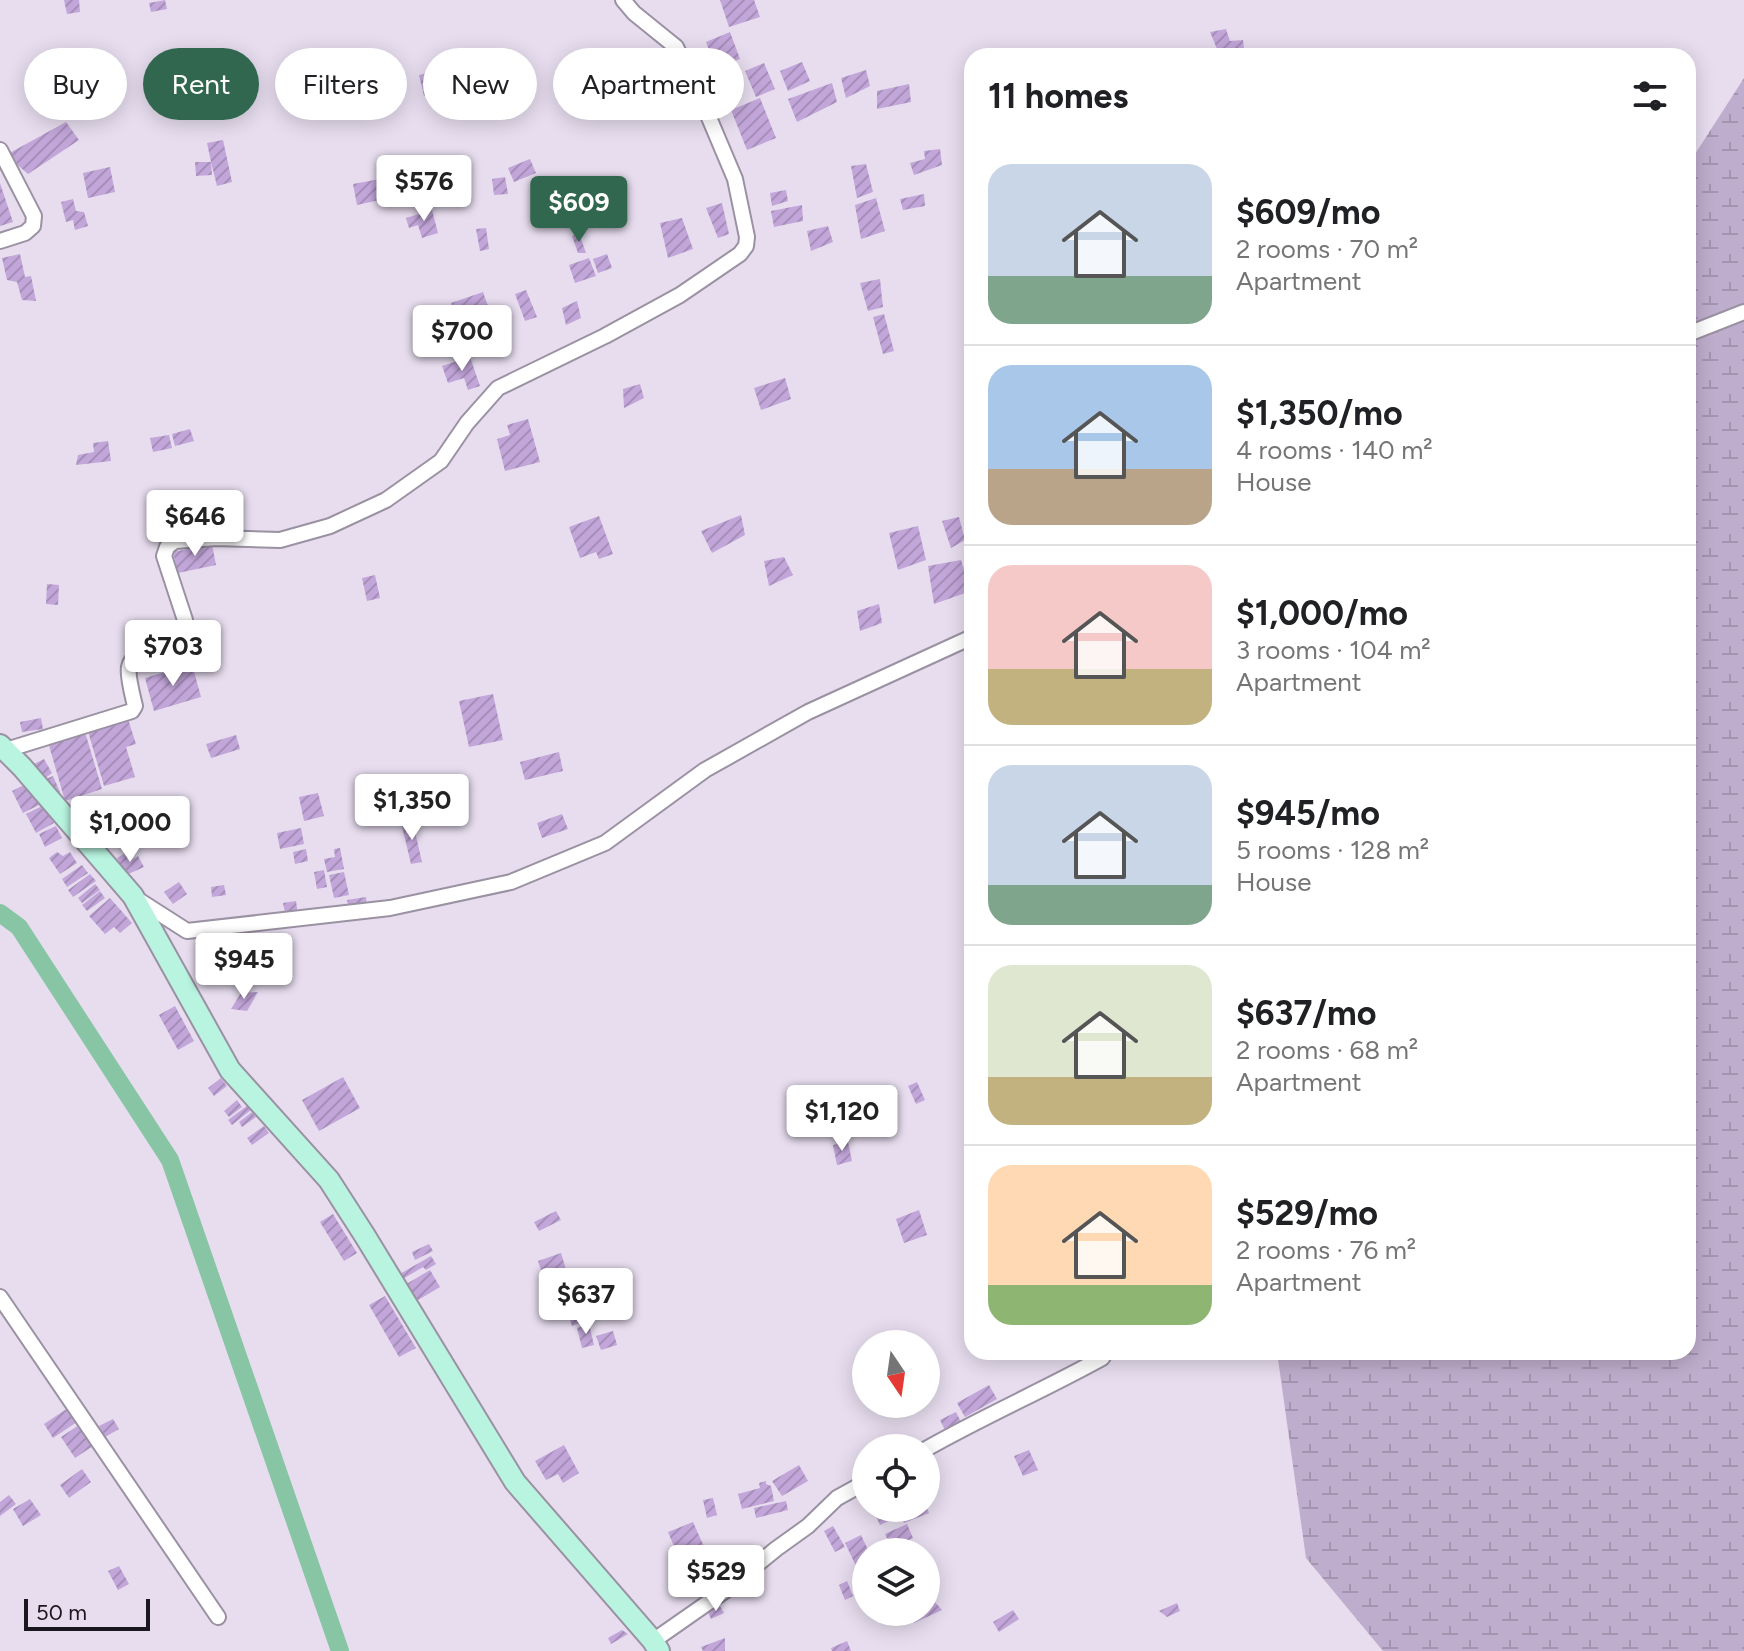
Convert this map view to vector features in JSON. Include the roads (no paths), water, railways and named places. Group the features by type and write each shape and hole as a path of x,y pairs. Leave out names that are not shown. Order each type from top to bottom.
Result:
{"street":[{"path":"623,0 634,13 676,47 735,179 747,237 746,246 729,262 680,295 498,388 467,423 441,461 386,500 330,526 280,540 216,538 175,541 167,547 164,556 186,629 180,637 140,653 133,660 128,668 135,706 132,711 3,747 133,896 230,1070 329,1180 515,1482 656,1646 808,1526 837,1498 852,1490"},
{"path":"0,150 34,216 33,226 25,233 0,241"},
{"path":"1696,331 1744,312"},
{"path":"133,896 187,931 390,908 511,882 605,843 705,770 808,712 964,641"},
{"path":"0,1297 218,1617"},
{"path":"940,1441 1098,1360"}],"waterway":[{"path":"0,913 19,927 170,1160 340,1651"}]}
